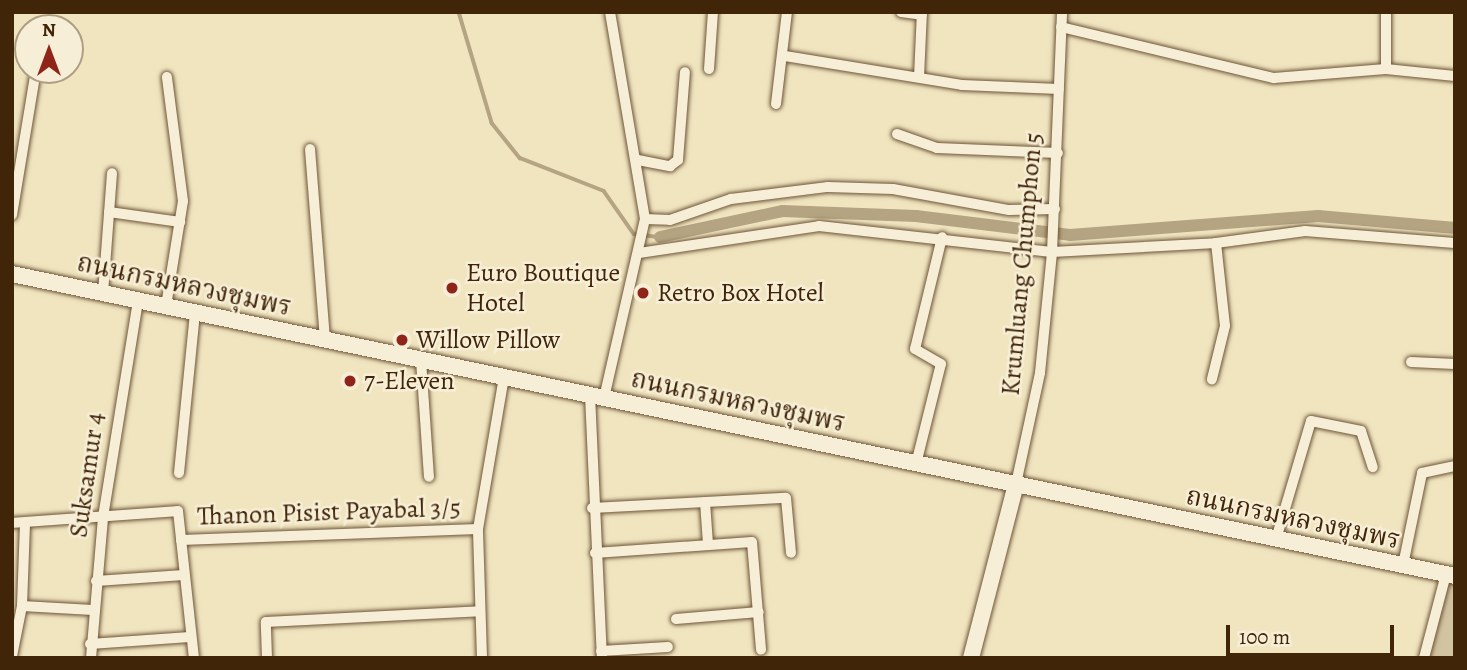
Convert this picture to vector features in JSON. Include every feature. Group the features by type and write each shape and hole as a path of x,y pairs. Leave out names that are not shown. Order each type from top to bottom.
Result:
{"street":[{"path":"610,12 638,160 645,221 597,397 592,508 602,655 668,647"},
{"path":"709,69 713,12"},
{"path":"776,104 785,55 787,12"},
{"path":"901,12 922,13 919,77"},
{"name":"Krumluang Chumphon 5","path":"1016,484 1040,373 1055,210 1062,12"},
{"path":"1386,12 1386,69"},
{"path":"1061,27 1273,78 1386,69 1455,76"},
{"path":"785,55 919,77 1059,89"},
{"path":"638,160 670,166 678,160 685,72"},
{"path":"166,306 180,222 182,168 167,77"},
{"path":"12,215 34,84"},
{"path":"897,134 937,148 1058,153"},
{"path":"310,149 325,340"},
{"path":"103,293 112,173"},
{"path":"645,221 670,220 731,199 828,187 893,189 1009,210 1055,210"},
{"path":"109,212 180,222"},
{"path":"639,250 819,226 1052,249 1216,243 1305,231 1455,243"},
{"path":"916,464 941,365 915,349 942,237"},
{"path":"1212,379 1225,326 1216,243"},
{"name":"ถนนกรมหลวงชุมพร","path":"12,274 1450,575"},
{"name":"Suksamur 4","path":"91,658 90,644 103,517 138,300"},
{"path":"179,473 195,312"},
{"path":"421,360 429,477"},
{"path":"1411,362 1455,364"},
{"path":"482,658 478,529 504,377"},
{"path":"1276,539 1311,421 1361,432 1373,467"},
{"path":"1403,565 1422,473 1455,466"},
{"path":"971,658 1016,484"},
{"path":"592,508 786,498 791,552"},
{"path":"705,502 708,544"},
{"path":"12,523 178,511 194,658"},
{"path":"12,656 22,606 25,523"},
{"name":"Thanon Pisist Payabal 3/5","path":"181,540 478,529"},
{"path":"595,553 752,542 761,650"},
{"path":"96,581 184,575"},
{"path":"1424,658 1450,575"},
{"path":"22,606 93,610"},
{"path":"267,658 266,622 480,611"},
{"path":"676,619 759,612"},
{"path":"90,644 190,637"}],"shaded area":[{"path":"1446,574 1455,576 1455,658 1424,658"}],"waterway":[{"path":"459,12 492,123 520,158 604,191 634,234 660,237"},
{"path":"660,237 782,211 916,216 1070,235 1318,216 1455,228"}],"place":[{"name":"Euro Boutique Hotel","path":"452,288"},
{"name":"Retro Box Hotel","path":"643,293"},
{"name":"Willow Pillow","path":"402,340"},
{"name":"7-Eleven","path":"350,381"}]}
